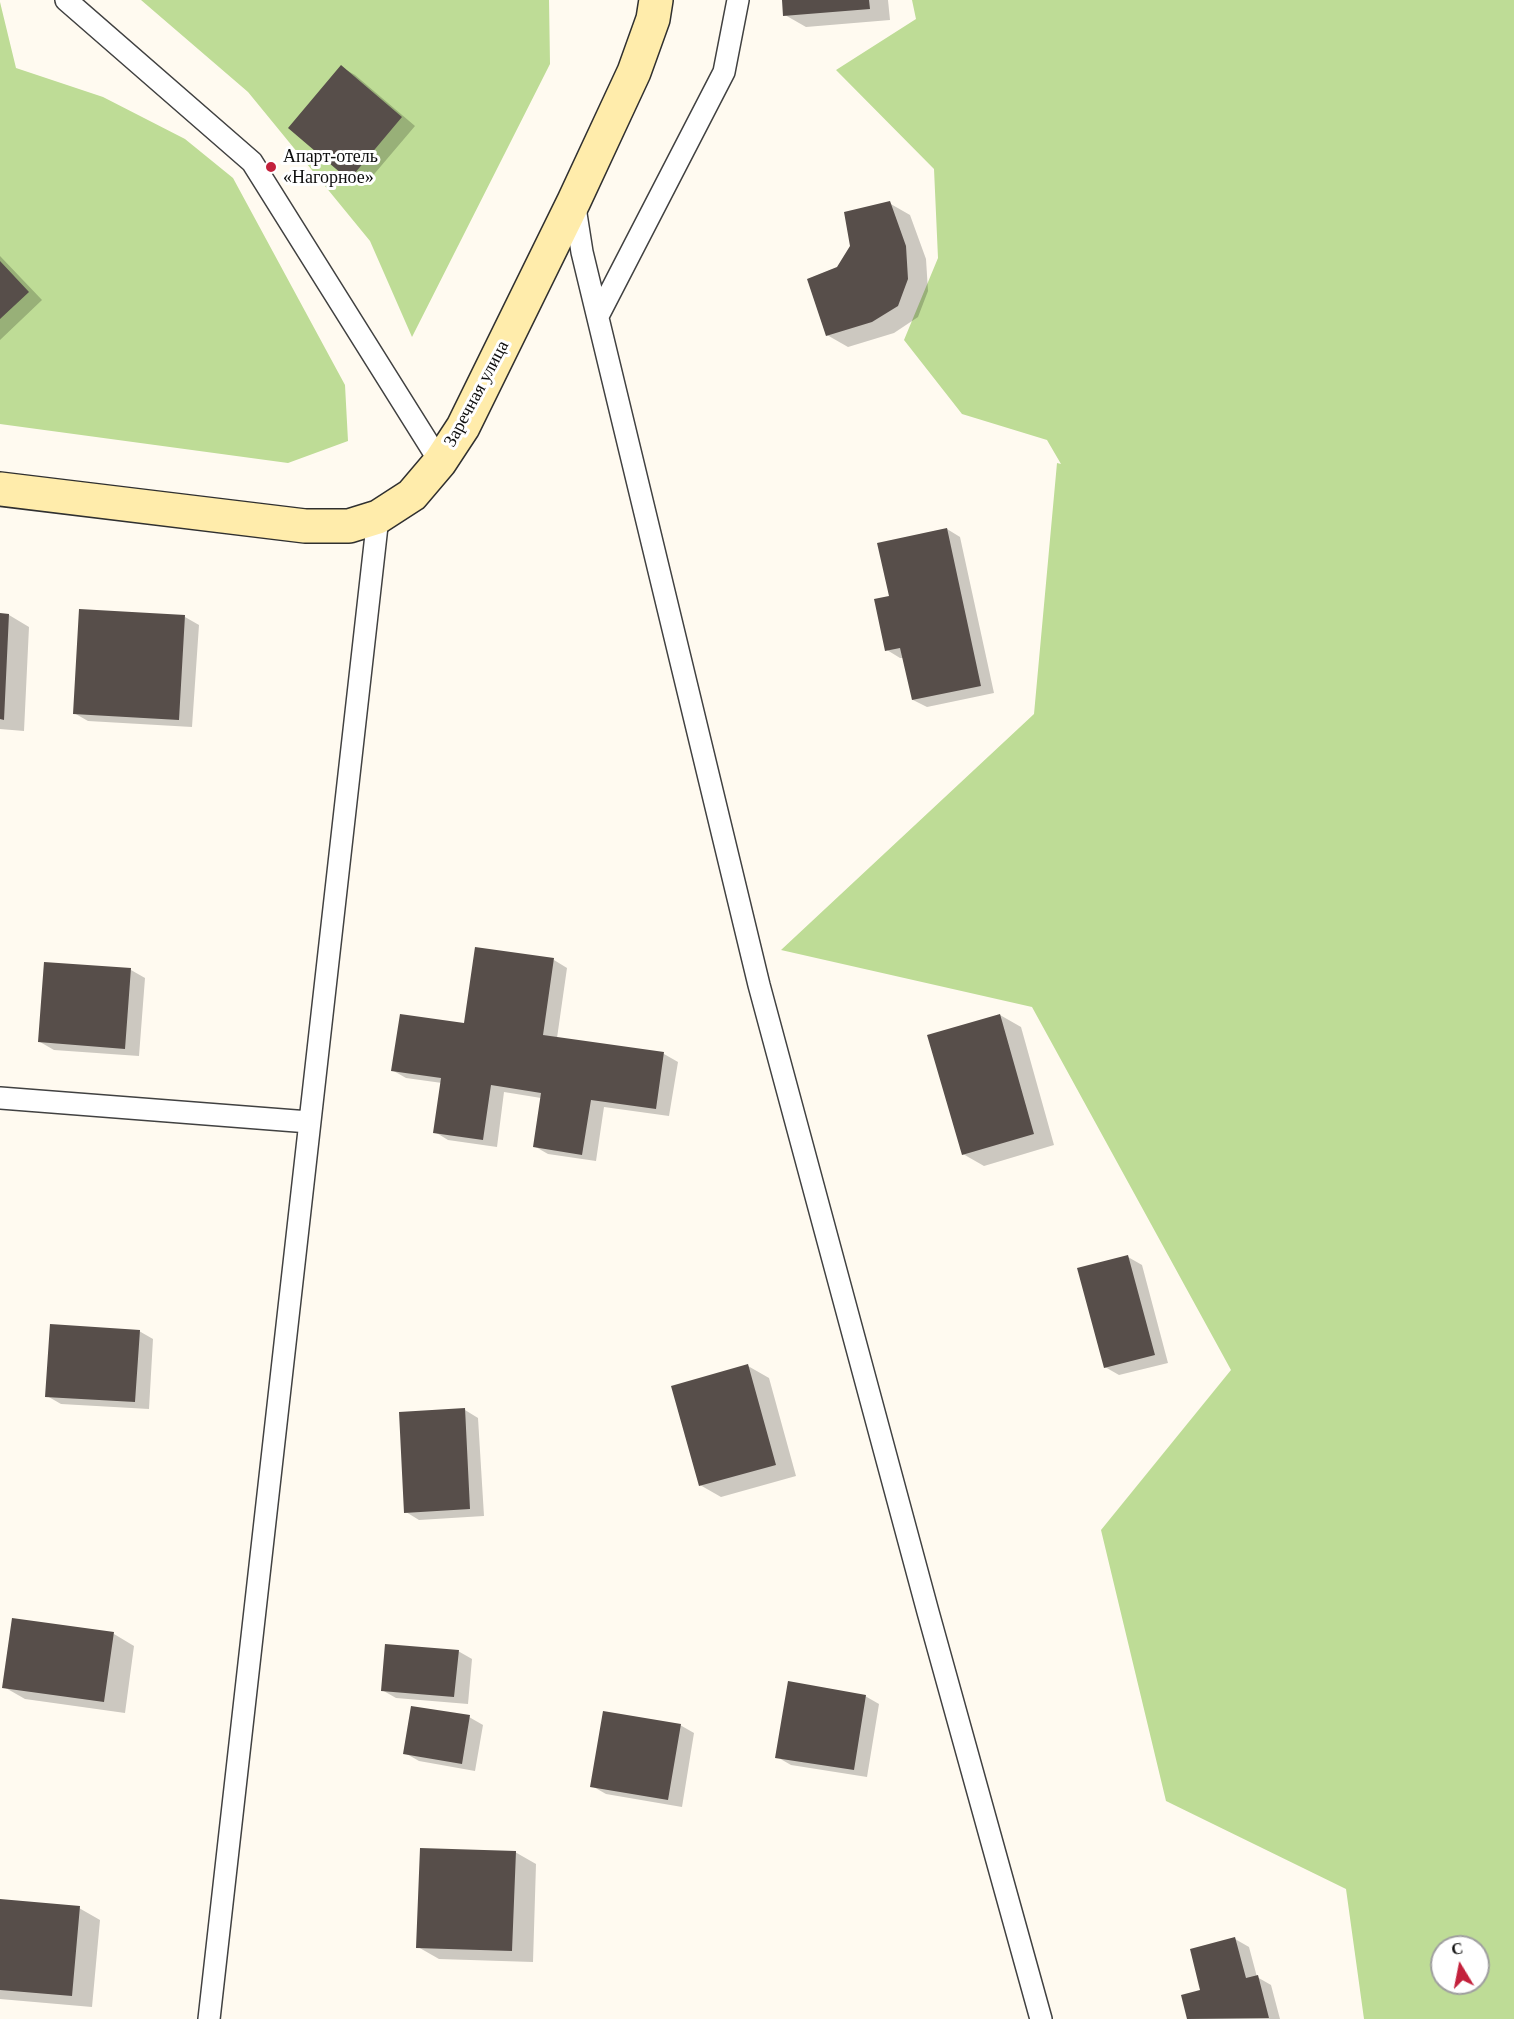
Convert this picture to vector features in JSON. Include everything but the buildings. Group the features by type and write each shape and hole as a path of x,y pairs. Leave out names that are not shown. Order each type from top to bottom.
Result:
{"main road":[{"name":"Заречная улица","path":"0,489 305,526 349,526 378,518 412,495 440,462 463,427 574,201 634,72 653,19 656,0"}],"lane":[{"path":"66,0 252,162 440,462"},
{"path":"598,316 724,72 738,0"},
{"path":"574,201 582,252 759,985 925,1601 1041,2019"},
{"path":"209,2019 378,518"},
{"path":"0,1098 309,1122"}],"green space":[{"path":"141,0 549,0 550,64 412,337 370,241 248,92"},
{"path":"912,0 1514,0 1514,2019 1364,2019 1346,1889 1166,1801 1101,1530 1231,1370 1032,1007 781,950 1034,714 1057,463 1061,464 1047,440 962,414 904,340 938,258 934,169 836,70 916,19"},
{"path":"0,2 16,68 103,97 185,139 233,178 345,385 348,441 288,463 0,424"}],"place":[{"name":"Апарт-отель «Нагорное»","path":"271,167"}]}
